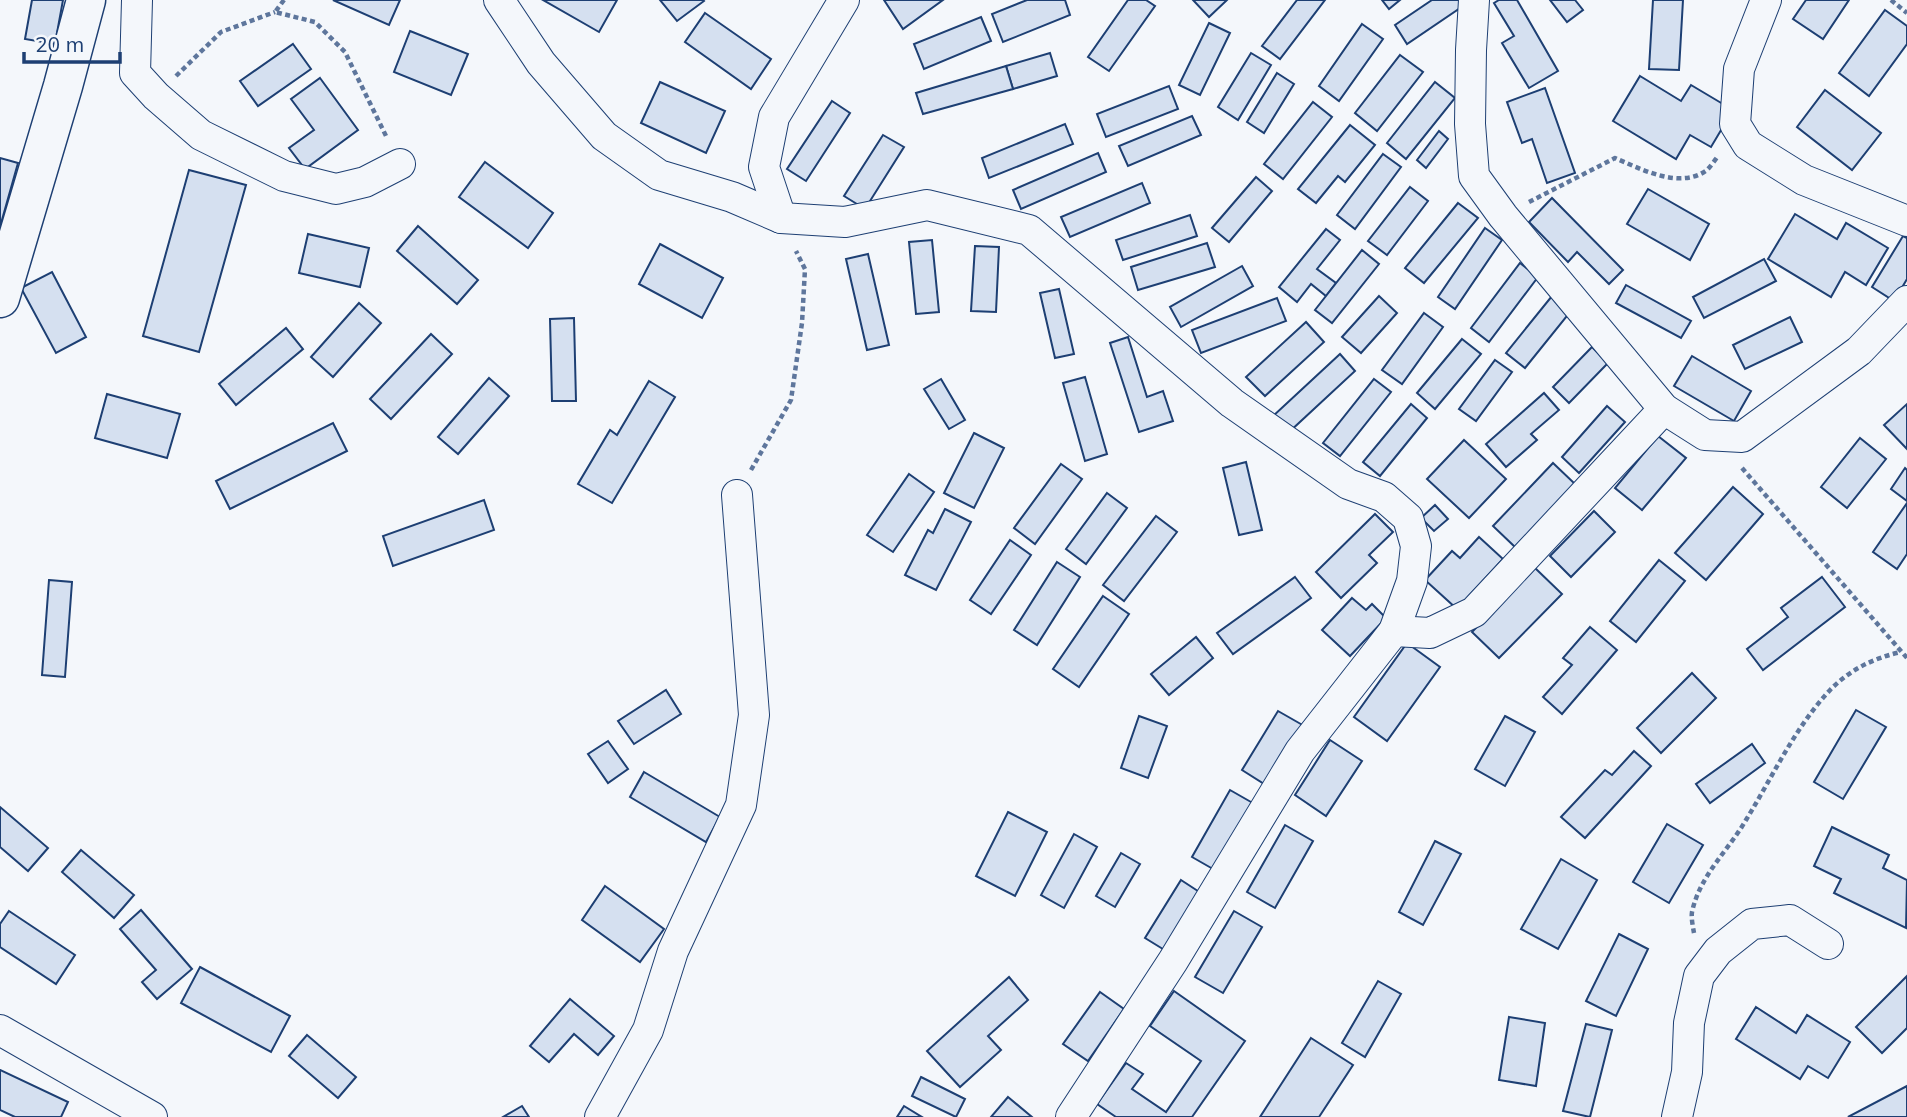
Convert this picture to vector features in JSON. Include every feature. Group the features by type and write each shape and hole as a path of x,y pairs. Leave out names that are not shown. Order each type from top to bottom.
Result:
{"street":[{"path":"0,299 86,0"},
{"path":"137,0 135,73 156,96 201,135 284,176 336,189 365,182 400,164"},
{"path":"499,0 541,63 604,136 659,175 732,197 781,218 845,222 927,205 1030,230 1232,402 1348,484 1384,497 1408,518 1416,546 1412,581 1394,631 1300,751 1173,961 1071,1117"},
{"path":"781,218 764,167 774,117 844,0"},
{"path":"1474,0 1470,124 1474,176 1503,216 1664,409 1705,435 1742,437 1859,351 1907,301"},
{"path":"1766,0 1738,69 1735,124 1739,131 1748,145 1804,180 1907,221"},
{"path":"1394,631 1430,632 1474,611 1664,409"},
{"path":"600,1117 648,1030 673,951 741,805 754,715 737,495"},
{"path":"1677,1117 1687,1072 1689,1023 1699,976 1718,951 1752,924 1790,920 1828,944"},
{"path":"0,1030 152,1117"}],"path":[{"path":"156,96 221,32 275,12 285,0"},
{"path":"1891,0 1907,13"},
{"path":"275,12 315,22 345,52 400,164"},
{"path":"1503,216 1615,158 1657,175 1689,177 1707,170 1739,131"},
{"path":"737,495 791,400 803,323 805,269 781,218"},
{"path":"1705,435 1751,475 1907,657"},
{"path":"1699,976 1691,914 1709,870 1745,822 1786,751 1831,689 1854,670 1881,656 1901,652"}],"building":[{"path":"32,0 63,0 55,44 25,39"},
{"path":"333,0 400,0 389,25"},
{"path":"543,0 617,0 599,32"},
{"path":"660,0 703,0 704,1 677,21"},
{"path":"884,0 943,0 903,29"},
{"path":"1027,0 1065,0 1070,15 1003,42 992,14"},
{"path":"1128,0 1146,0 1155,6 1109,71 1088,57"},
{"path":"1193,0 1227,0 1209,17"},
{"path":"1297,0 1325,0 1280,59 1262,46"},
{"path":"1382,0 1400,0 1389,9"},
{"path":"1432,0 1463,0 1466,4 1407,44 1395,25"},
{"path":"1499,0 1517,0 1558,71 1529,88 1502,43 1514,36 1494,3"},
{"path":"1550,0 1575,0 1583,10 1567,22"},
{"path":"1653,0 1683,0 1679,70 1649,69"},
{"path":"1806,0 1849,0 1823,39 1793,19"},
{"path":"1885,10 1907,26 1907,44 1869,96 1839,73"},
{"path":"705,13 771,59 751,89 685,42"},
{"path":"981,17 991,41 924,69 914,44"},
{"path":"1209,23 1230,33 1200,95 1179,85"},
{"path":"1362,24 1383,39 1339,101 1319,86"},
{"path":"410,31 468,54 451,95 394,72"},
{"path":"293,44 311,69 258,106 240,81"},
{"path":"1050,53 1057,76 1013,89 1006,66"},
{"path":"1251,53 1271,65 1238,120 1218,107"},
{"path":"1400,55 1423,72 1377,131 1355,113"},
{"path":"1006,66 1013,89 923,114 916,93"},
{"path":"1277,73 1294,84 1264,133 1247,122"},
{"path":"1640,76 1681,101 1691,85 1733,110 1711,147 1690,135 1676,159 1613,121"},
{"path":"320,78 358,130 305,169 289,148 314,130 291,99"},
{"path":"660,82 725,111 706,153 641,123"},
{"path":"1435,82 1455,98 1406,159 1387,143"},
{"path":"1169,86 1178,109 1106,137 1097,114"},
{"path":"1545,88 1575,173 1547,183 1532,139 1522,143 1507,102"},
{"path":"1825,90 1881,133 1852,170 1797,127"},
{"path":"832,101 850,113 806,181 787,169"},
{"path":"1313,102 1332,117 1283,179 1264,164"},
{"path":"1192,116 1201,135 1128,166 1119,146"},
{"path":"1065,124 1073,144 989,178 982,158"},
{"path":"1350,125 1375,145 1345,182 1338,176 1316,203 1298,189"},
{"path":"1439,131 1448,139 1426,168 1417,160"},
{"path":"883,135 904,147 865,209 844,196"},
{"path":"1098,153 1106,172 1021,209 1013,190"},
{"path":"1383,154 1401,167 1355,229 1337,215"},
{"path":"0,158 18,163 0,227"},
{"path":"485,162 553,213 528,248 459,197"},
{"path":"189,170 246,185 199,352 143,336"},
{"path":"1256,177 1272,191 1229,242 1212,228"},
{"path":"1142,183 1150,203 1070,237 1061,217"},
{"path":"1410,187 1428,201 1387,255 1368,241"},
{"path":"1648,189 1709,224 1690,260 1627,224"},
{"path":"1552,198 1623,270 1609,284 1577,252 1568,262 1529,222"},
{"path":"1458,203 1478,218 1424,283 1405,268"},
{"path":"1795,214 1837,239 1846,223 1888,248 1866,285 1845,272 1831,297 1768,259"},
{"path":"1190,215 1197,236 1123,260 1116,240"},
{"path":"418,226 478,280 457,304 397,251"},
{"path":"1485,228 1502,240 1455,309 1438,297"},
{"path":"1326,229 1340,240 1317,269 1336,283 1326,296 1311,284 1297,302 1279,287"},
{"path":"308,234 369,248 360,287 299,273"},
{"path":"1903,236 1907,238 1907,279 1894,301 1872,287"},
{"path":"932,240 939,312 916,314 909,242"},
{"path":"1207,243 1215,267 1138,290 1131,267"},
{"path":"660,244 723,278 702,318 639,284"},
{"path":"975,246 999,247 996,312 971,311"},
{"path":"1362,250 1379,264 1332,323 1315,310"},
{"path":"868,254 889,345 867,350 846,259"},
{"path":"1764,259 1776,281 1704,318 1693,297"},
{"path":"1520,263 1538,277 1489,342 1471,328"},
{"path":"1242,266 1253,286 1181,327 1170,307"},
{"path":"52,272 86,337 56,353 21,288"},
{"path":"1626,285 1691,321 1681,338 1616,303"},
{"path":"1059,289 1074,354 1055,358 1040,293"},
{"path":"1379,296 1397,313 1361,353 1342,337"},
{"path":"1552,296 1571,311 1525,368 1506,353"},
{"path":"1277,298 1286,321 1201,353 1192,330"},
{"path":"359,303 381,323 333,377 311,357"},
{"path":"1424,313 1443,327 1402,384 1382,370"},
{"path":"1790,317 1802,342 1745,369 1733,345"},
{"path":"574,318 576,401 552,401 550,319"},
{"path":"1306,322 1324,342 1265,396 1246,377"},
{"path":"286,328 303,349 236,405 219,384"},
{"path":"431,334 452,354 391,419 370,399"},
{"path":"1128,337 1147,397 1163,391 1173,421 1139,432 1110,343"},
{"path":"1462,339 1481,354 1435,409 1417,393"},
{"path":"1592,347 1608,363 1569,403 1553,387"},
{"path":"1340,354 1355,371 1288,433 1272,417"},
{"path":"1692,356 1751,391 1734,421 1674,386"},
{"path":"1495,360 1512,372 1476,421 1459,409"},
{"path":"1085,377 1107,454 1085,461 1063,383"},
{"path":"489,378 509,396 458,454 438,437"},
{"path":"941,379 965,420 949,429 924,389"},
{"path":"1374,379 1391,392 1340,456 1323,443"},
{"path":"649,381 675,397 612,503 578,484 610,430 617,435"},
{"path":"1544,393 1559,410 1531,434 1537,440 1506,467 1486,444"},
{"path":"107,394 180,414 167,458 95,438"},
{"path":"1411,404 1427,418 1380,476 1363,462"},
{"path":"1907,404 1907,449 1884,425"},
{"path":"1607,406 1625,422 1579,473 1562,457"},
{"path":"333,423 347,451 230,509 216,481"},
{"path":"974,433 1004,448 974,508 944,493"},
{"path":"1658,436 1686,458 1642,510 1615,488"},
{"path":"1860,438 1886,459 1847,508 1821,487"},
{"path":"1464,440 1506,479 1469,518 1427,479"},
{"path":"1246,462 1262,530 1239,535 1223,468"},
{"path":"1553,463 1575,484 1515,547 1493,526"},
{"path":"1061,464 1082,479 1035,544 1014,528"},
{"path":"1905,468 1907,470 1907,501 1891,489"},
{"path":"909,474 934,492 893,552 867,535"},
{"path":"1733,487 1763,514 1706,580 1675,553"},
{"path":"1107,493 1127,508 1086,564 1066,549"},
{"path":"484,500 494,530 393,566 383,536"},
{"path":"1907,503 1907,554 1897,569 1873,552"},
{"path":"1435,505 1448,519 1434,531 1421,518"},
{"path":"945,509 971,522 936,590 905,575 928,530 933,533"},
{"path":"1594,511 1615,532 1571,577 1550,556"},
{"path":"1375,514 1393,532 1369,555 1377,563 1341,598 1316,572"},
{"path":"1156,516 1177,532 1124,601 1103,585"},
{"path":"1479,537 1503,559 1457,609 1425,580 1452,551 1460,558"},
{"path":"1010,540 1031,555 991,614 970,600"},
{"path":"1659,560 1685,581 1636,642 1610,621"},
{"path":"1057,562 1080,577 1037,645 1014,630"},
{"path":"1534,567 1562,594 1499,658 1472,632"},
{"path":"1295,577 1311,598 1233,654 1217,633"},
{"path":"1822,577 1845,607 1763,670 1747,649 1788,617 1781,608"},
{"path":"49,580 72,582 65,677 42,675"},
{"path":"1103,596 1129,614 1079,687 1053,669"},
{"path":"1352,598 1366,610 1372,604 1386,618 1350,656 1322,630"},
{"path":"1590,627 1617,650 1562,714 1543,697 1572,665 1563,658"},
{"path":"1196,637 1213,658 1169,695 1151,674"},
{"path":"1407,643 1440,667 1387,741 1354,717"},
{"path":"1692,673 1716,698 1661,753 1637,728"},
{"path":"666,690 681,714 634,744 618,721"},
{"path":"1856,710 1886,727 1843,799 1814,782"},
{"path":"1278,711 1306,727 1269,787 1242,770"},
{"path":"1139,716 1167,726 1148,778 1121,768"},
{"path":"1505,716 1535,732 1505,786 1475,769"},
{"path":"1330,740 1362,761 1326,816 1295,795"},
{"path":"608,741 628,769 608,783 588,754"},
{"path":"1752,744 1765,763 1710,803 1696,784"},
{"path":"1634,751 1651,766 1585,838 1561,817 1605,770 1612,775"},
{"path":"644,772 720,817 706,842 630,797"},
{"path":"1230,790 1258,806 1220,873 1192,857"},
{"path":"0,807 48,848 28,871 0,847"},
{"path":"1008,812 1047,832 1015,896 976,876"},
{"path":"1667,824 1703,845 1669,903 1633,882"},
{"path":"1285,825 1313,841 1275,908 1247,892"},
{"path":"1832,827 1889,855 1883,868 1907,880 1906,928 1834,893 1841,879 1814,866"},
{"path":"1074,834 1097,847 1064,908 1041,895"},
{"path":"1435,841 1461,854 1423,925 1399,912"},
{"path":"81,850 134,895 114,918 62,872"},
{"path":"1121,853 1140,864 1115,907 1096,896"},
{"path":"1561,859 1597,880 1558,949 1521,929"},
{"path":"1181,880 1207,897 1171,954 1145,938"},
{"path":"605,886 664,929 640,962 582,920"},
{"path":"141,910 192,969 157,999 142,982 156,970 120,929"},
{"path":"9,911 75,955 56,984 0,947 0,924"},
{"path":"1234,911 1262,927 1223,993 1195,977"},
{"path":"1619,934 1648,949 1616,1016 1586,1001"},
{"path":"200,967 290,1016 271,1052 181,1003"},
{"path":"1907,976 1907,1028 1882,1053 1856,1027"},
{"path":"1009,977 1028,1000 988,1036 1001,1050 960,1087 927,1051"},
{"path":"1378,981 1401,994 1365,1057 1342,1043"},
{"path":"1174,991 1245,1041 1192,1117 1116,1117 1097,1104 1126,1063 1143,1074 1132,1089 1166,1112 1201,1061 1150,1026"},
{"path":"1100,992 1124,1009 1088,1061 1063,1044"},
{"path":"570,999 614,1036 598,1055 574,1034 549,1062 530,1046"},
{"path":"1756,1007 1796,1033 1807,1015 1850,1042 1828,1078 1808,1066 1800,1079 1736,1039"},
{"path":"1509,1017 1545,1023 1536,1086 1499,1080"},
{"path":"1586,1024 1612,1030 1590,1117 1563,1111"},
{"path":"307,1035 356,1077 338,1098 289,1056"},
{"path":"1311,1038 1353,1065 1319,1117 1260,1117"},
{"path":"0,1070 68,1102 61,1117 15,1117 0,1110"},
{"path":"921,1077 965,1099 956,1117 912,1096"},
{"path":"1907,1086 1907,1117 1848,1117"},
{"path":"1008,1097 1032,1117 991,1117"},
{"path":"522,1106 529,1117 503,1117"},
{"path":"904,1106 922,1117 897,1117"}]}
